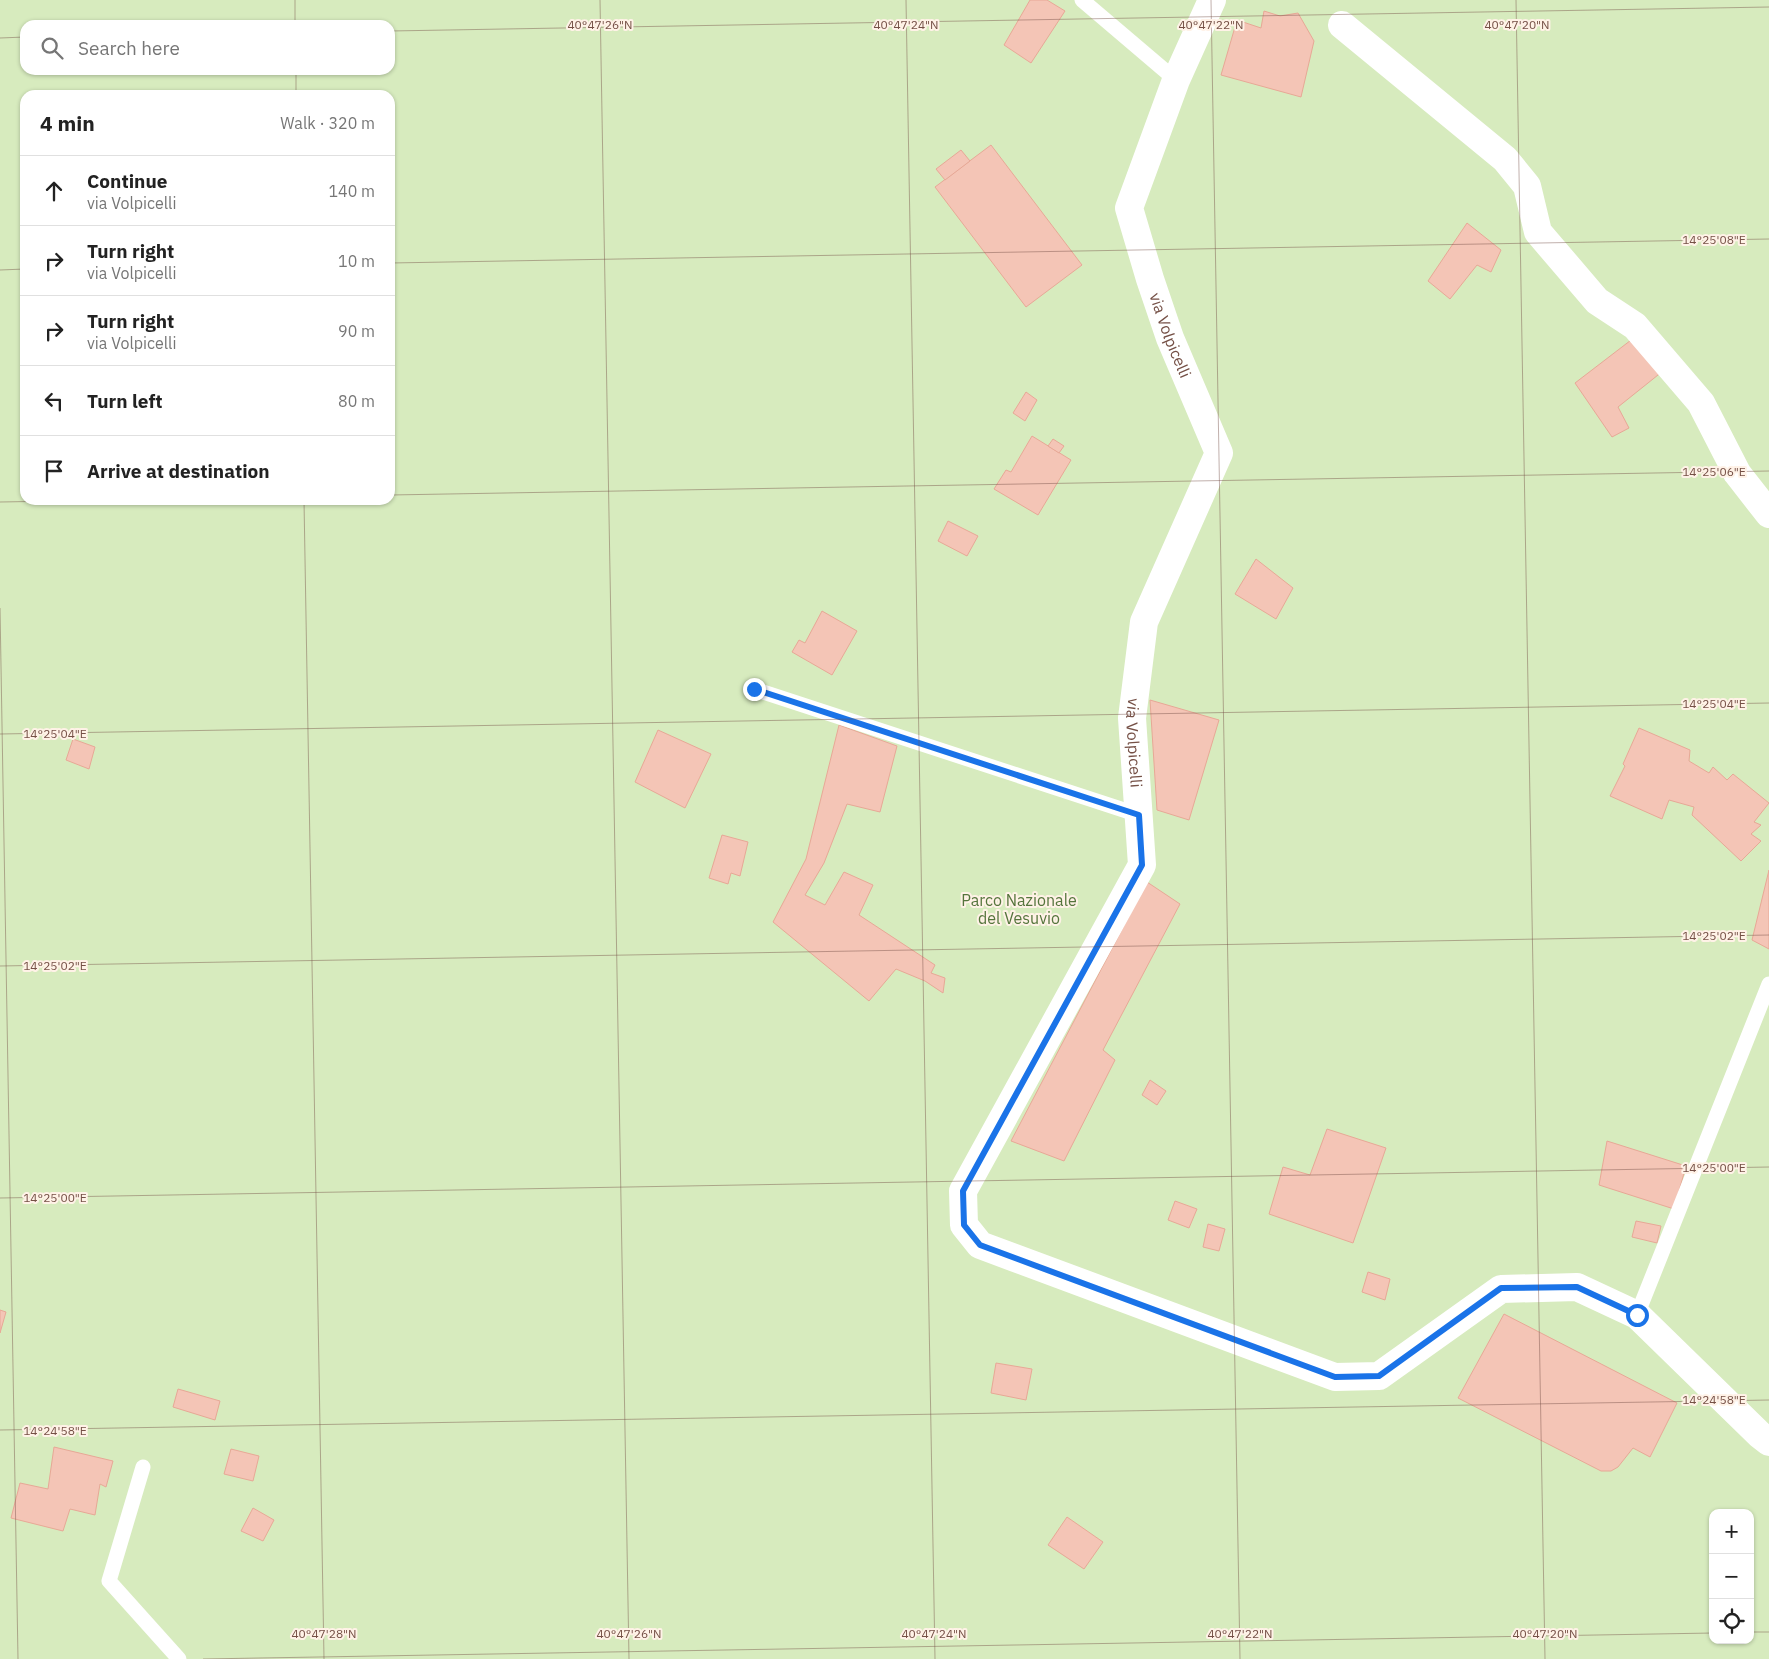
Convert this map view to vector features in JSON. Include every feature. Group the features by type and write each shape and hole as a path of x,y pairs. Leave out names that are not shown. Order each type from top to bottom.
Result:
{"street":[{"name":"via Volpicelli","path":"1212,0 1176,80 1129,208 1170,338 1219,453 1144,622 1132,718 1142,865 963,1191 964,1225 980,1245 1335,1377 1379,1376 1501,1288 1577,1287 1637,1315 1753,1429 1769,1442"},
{"path":"1342,24 1505,159 1527,186 1538,232 1597,301 1635,326 1701,404 1737,473 1769,514"}],"lane":[{"path":"1082,0 1176,80"},
{"path":"754,689 1139,815"},
{"path":"1637,1315 1769,984"},
{"path":"144,1467 109,1581 179,1659"}],"green space":[{"name":"Parco Nazionale del Vesuvio","path":"0,0 1769,0 1769,1659 0,1659"}],"building":[{"path":"1030,0 1047,0 1065,11 1031,63 1004,45"},
{"path":"1264,11 1280,16 1298,13 1314,41 1301,97 1221,75 1237,20 1261,28"},
{"path":"991,145 1082,265 1026,307 935,187"},
{"path":"961,150 970,161 945,180 936,169"},
{"path":"1467,223 1501,250 1491,272 1477,265 1450,299 1428,281"},
{"path":"1635,337 1668,367 1618,407 1629,428 1612,437 1575,383"},
{"path":"1026,392 1037,400 1025,421 1013,413"},
{"path":"1032,436 1071,460 1038,515 994,489 1006,470 1011,472"},
{"path":"1053,439 1064,446 1059,453 1048,446"},
{"path":"948,521 978,536 967,556 938,541"},
{"path":"1256,559 1293,588 1276,619 1235,594"},
{"path":"822,611 857,631 832,675 792,652 799,640 805,643"},
{"path":"1150,700 1219,720 1189,820 1157,810"},
{"path":"839,725 897,746 880,812 847,804 824,863 805,895 825,905 844,872 873,885 859,915 935,965 931,973 945,978 943,993 925,981 896,969 869,1001 773,922 806,859"},
{"path":"1639,728 1690,750 1689,761 1709,773 1713,767 1727,780 1733,774 1769,803 1754,822 1761,825 1751,834 1761,841 1741,861 1692,815 1694,807 1669,800 1662,819 1610,796 1625,766 1623,764"},
{"path":"658,730 711,754 685,808 635,782"},
{"path":"73,739 95,747 89,769 66,760"},
{"path":"722,835 748,842 740,876 731,873 728,884 709,878"},
{"path":"1769,870 1769,949 1752,940"},
{"path":"1147,882 1180,904 1103,1050 1115,1060 1064,1161 1011,1141"},
{"path":"1150,1080 1166,1091 1157,1105 1142,1095"},
{"path":"1327,1129 1386,1148 1353,1243 1269,1214 1283,1167 1310,1175"},
{"path":"1607,1141 1686,1166 1674,1209 1599,1185"},
{"path":"1175,1201 1197,1209 1189,1228 1168,1220"},
{"path":"1636,1221 1661,1226 1657,1243 1632,1237"},
{"path":"1208,1224 1225,1229 1219,1251 1203,1247"},
{"path":"1368,1272 1390,1279 1385,1300 1362,1292"},
{"path":"0,1310 6,1312 0,1333"},
{"path":"1504,1314 1677,1403 1650,1457 1633,1448 1618,1467 1611,1471 1601,1471 1458,1398"},
{"path":"996,1363 1032,1369 1026,1400 991,1393"},
{"path":"178,1389 220,1401 215,1420 173,1407"},
{"path":"54,1447 113,1461 106,1487 100,1484 95,1515 70,1509 63,1531 11,1518 20,1483 48,1489"},
{"path":"231,1449 259,1456 253,1481 224,1474"},
{"path":"253,1508 274,1520 263,1541 241,1531"},
{"path":"1067,1517 1103,1542 1084,1569 1048,1545"}],"route":[{"path":"754,689 1139,815 1142,865 963,1191 964,1225 980,1245 1335,1377 1379,1376 1501,1288 1577,1287 1637,1315"}]}
